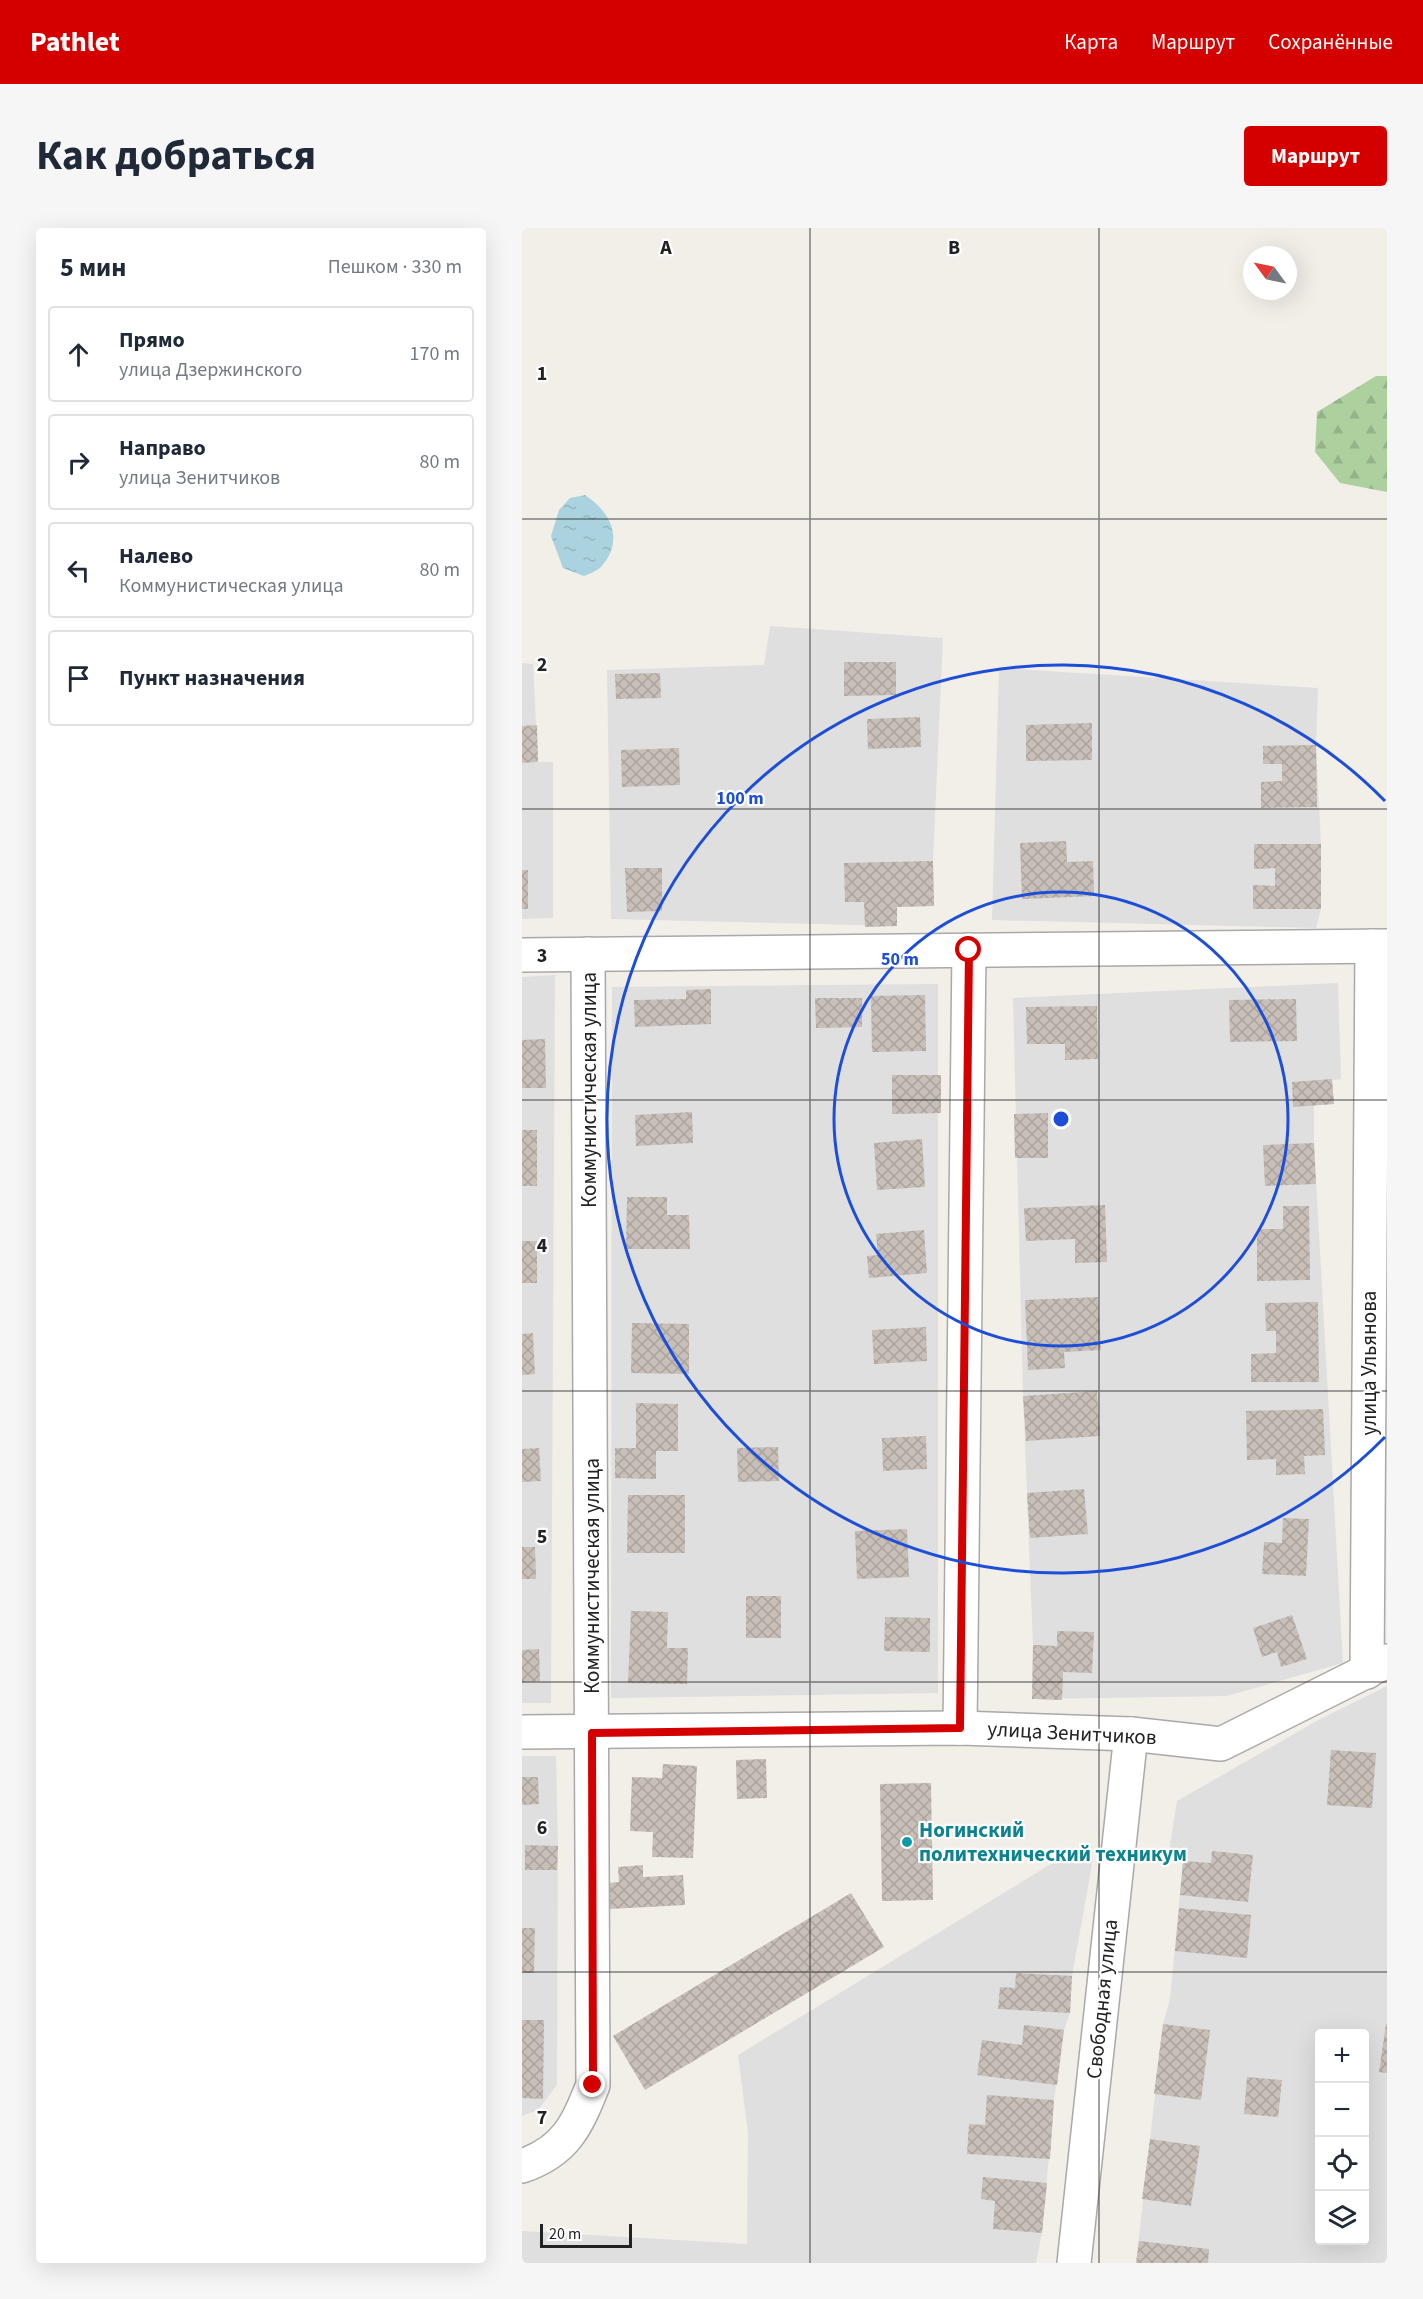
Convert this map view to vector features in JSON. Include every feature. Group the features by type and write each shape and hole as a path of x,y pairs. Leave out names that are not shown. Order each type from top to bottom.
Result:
{"street":[{"path":"522,955 1379,946"},
{"name":"улица Ульянова","path":"1377,1666 1379,946"},
{"path":"960,1728 969,950"},
{"name":"Коммунистическая улица","path":"522,2166 557,2149 579,2121 593,2085 588,954"},
{"name":"улица Зенитчиков","path":"522,1732 960,1728 1131,1734 1221,1744 1377,1666"},
{"name":"Свободная улица","path":"1074,2263 1131,1734"}],"shaded area":[{"path":"770,626 943,638 933,861 934,906 897,907 897,926 611,919 607,670 764,665"},
{"path":"522,663 533,664 538,762 553,762 553,918 522,919"},
{"path":"999,668 1318,688 1316,745 1321,844 1321,909 1316,928 992,920"},
{"path":"555,975 551,1703 522,1703 522,977"},
{"path":"1338,983 1341,1079 1332,1080 1334,1104 1314,1105 1314,1143 1343,1663 1227,1696 1032,1699 1033,1645 1023,1396 1013,998"},
{"path":"938,984 938,1693 611,1698 612,987"},
{"path":"1387,1686 1387,2263 1136,2263 1163,2024 1170,1999 1183,1861 1168,1858 1177,1801 1320,1719"},
{"path":"522,1756 556,1756 558,1846 557,2085 538,2110 522,2116"},
{"path":"1093,1859 1072,1976 1070,2013 1064,2030 1054,2100 1042,2233 1036,2263 522,2263 522,2231 747,2244 748,2133 738,2055 1051,1864"}],"green space":[{"path":"1376,376 1387,376 1387,492 1340,483 1315,452 1317,412"}],"water":[{"path":"585,495 608,518 613,537 608,557 601,567 584,576 563,568 551,536 559,510 570,498"}],"building":[{"path":"844,662 896,662 896,695 844,696"},
{"path":"660,673 661,698 616,699 615,674"},
{"path":"920,717 921,747 868,749 867,719"},
{"path":"1092,723 1092,760 1026,761 1026,725"},
{"path":"537,725 538,762 522,763 522,726"},
{"path":"1316,745 1317,807 1261,808 1261,782 1282,781 1282,764 1263,764 1263,746"},
{"path":"679,748 680,785 622,787 621,750"},
{"path":"1066,841 1067,862 1093,861 1094,896 1022,899 1020,843"},
{"path":"1254,844 1321,844 1321,909 1253,909 1253,885 1275,886 1275,868 1254,869"},
{"path":"933,861 934,906 897,907 897,926 865,927 864,902 845,902 844,863"},
{"path":"625,868 662,868 662,911 627,912"},
{"path":"522,870 528,870 528,909 522,909"},
{"path":"711,989 711,1024 635,1027 634,1000 686,999 686,990"},
{"path":"925,995 926,1051 872,1052 871,996"},
{"path":"815,998 862,998 862,1027 816,1028"},
{"path":"1296,999 1297,1041 1230,1042 1229,1000"},
{"path":"1097,1006 1098,1059 1065,1060 1065,1044 1027,1044 1026,1007"},
{"path":"545,1039 546,1088 522,1088 522,1040"},
{"path":"892,1075 941,1075 941,1113 892,1114"},
{"path":"1332,1079 1334,1104 1293,1107 1292,1082"},
{"path":"692,1112 693,1143 636,1146 635,1115"},
{"path":"1048,1113 1048,1158 1015,1158 1014,1114"},
{"path":"522,1130 537,1130 537,1186 522,1186"},
{"path":"922,1139 925,1187 877,1190 874,1143"},
{"path":"1314,1143 1316,1184 1265,1186 1263,1145"},
{"path":"627,1197 667,1197 667,1215 689,1215 690,1249 626,1249"},
{"path":"1105,1205 1107,1262 1075,1263 1075,1239 1026,1241 1024,1208"},
{"path":"1283,1206 1309,1206 1310,1280 1257,1281 1257,1229 1283,1229"},
{"path":"924,1230 927,1273 869,1278 867,1256 878,1255 876,1234"},
{"path":"522,1241 537,1241 537,1283 522,1283"},
{"path":"1098,1297 1101,1350 1064,1352 1065,1368 1028,1370 1025,1300"},
{"path":"1318,1302 1319,1382 1251,1382 1251,1354 1276,1353 1276,1331 1266,1331 1265,1303"},
{"path":"632,1323 689,1324 689,1374 631,1373"},
{"path":"926,1327 927,1361 874,1364 872,1330"},
{"path":"533,1333 535,1374 522,1375 522,1334"},
{"path":"1097,1391 1100,1436 1026,1441 1023,1396"},
{"path":"636,1403 678,1404 678,1451 656,1451 656,1479 615,1478 615,1448 636,1448"},
{"path":"1323,1409 1325,1455 1304,1456 1305,1474 1276,1475 1276,1459 1247,1460 1246,1411"},
{"path":"926,1436 927,1469 883,1471 882,1438"},
{"path":"778,1447 779,1481 738,1482 737,1448"},
{"path":"539,1448 541,1481 522,1482 522,1449"},
{"path":"1084,1489 1088,1534 1030,1538 1027,1493"},
{"path":"628,1495 685,1495 685,1553 627,1553"},
{"path":"1283,1518 1309,1519 1306,1576 1262,1574 1264,1542 1282,1543"},
{"path":"907,1529 909,1577 857,1579 855,1531"},
{"path":"522,1547 535,1547 536,1579 522,1579"},
{"path":"746,1596 781,1596 781,1638 746,1638"},
{"path":"631,1611 668,1612 667,1648 688,1648 687,1684 628,1683"},
{"path":"1292,1615 1307,1659 1281,1667 1277,1652 1262,1657 1253,1628"},
{"path":"885,1617 930,1618 930,1652 884,1651"},
{"path":"1057,1631 1094,1632 1092,1673 1063,1672 1062,1700 1032,1699 1033,1645 1057,1646"},
{"path":"539,1649 540,1681 522,1682 522,1650"},
{"path":"1331,1750 1376,1753 1372,1808 1327,1805"},
{"path":"766,1759 767,1798 737,1799 736,1760"},
{"path":"663,1764 697,1766 693,1858 652,1857 653,1832 630,1831 632,1777 662,1778"},
{"path":"522,1777 538,1777 539,1804 522,1805"},
{"name":"Ногинский политехнический техникум","path":"931,1783 933,1900 882,1901 880,1784"},
{"path":"525,1845 558,1846 557,1870 525,1870"},
{"path":"1212,1851 1253,1855 1248,1902 1180,1895 1183,1861 1211,1863"},
{"path":"643,1865 643,1877 683,1875 685,1905 610,1909 609,1883 619,1882 618,1867"},
{"path":"851,1893 884,1947 645,2090 613,2036"},
{"path":"1179,1908 1251,1915 1247,1958 1175,1951"},
{"path":"522,1928 535,1928 534,1973 522,1973"},
{"path":"1016,1973 1072,1976 1070,2013 998,2009 1000,1987 1015,1988"},
{"path":"522,2020 544,2020 543,2099 522,2098"},
{"path":"1163,2024 1210,2030 1201,2100 1154,2094"},
{"path":"1387,2024 1387,2073 1379,2072"},
{"path":"1024,2025 1064,2030 1057,2085 977,2075 982,2040 1022,2045"},
{"path":"1247,2077 1282,2080 1278,2117 1244,2114"},
{"path":"987,2095 1054,2100 1050,2159 967,2154 969,2124 985,2125"},
{"path":"1150,2139 1200,2146 1191,2206 1142,2199"},
{"path":"983,2177 1047,2183 1042,2233 993,2229 995,2201 981,2199"},
{"path":"1139,2241 1209,2249 1208,2263 1136,2263"}],"place":[{"name":"Ногинский политехнический техникум","path":"907,1842"}],"route":[{"path":"593,2085 592,1733 960,1728 969,950"}]}
